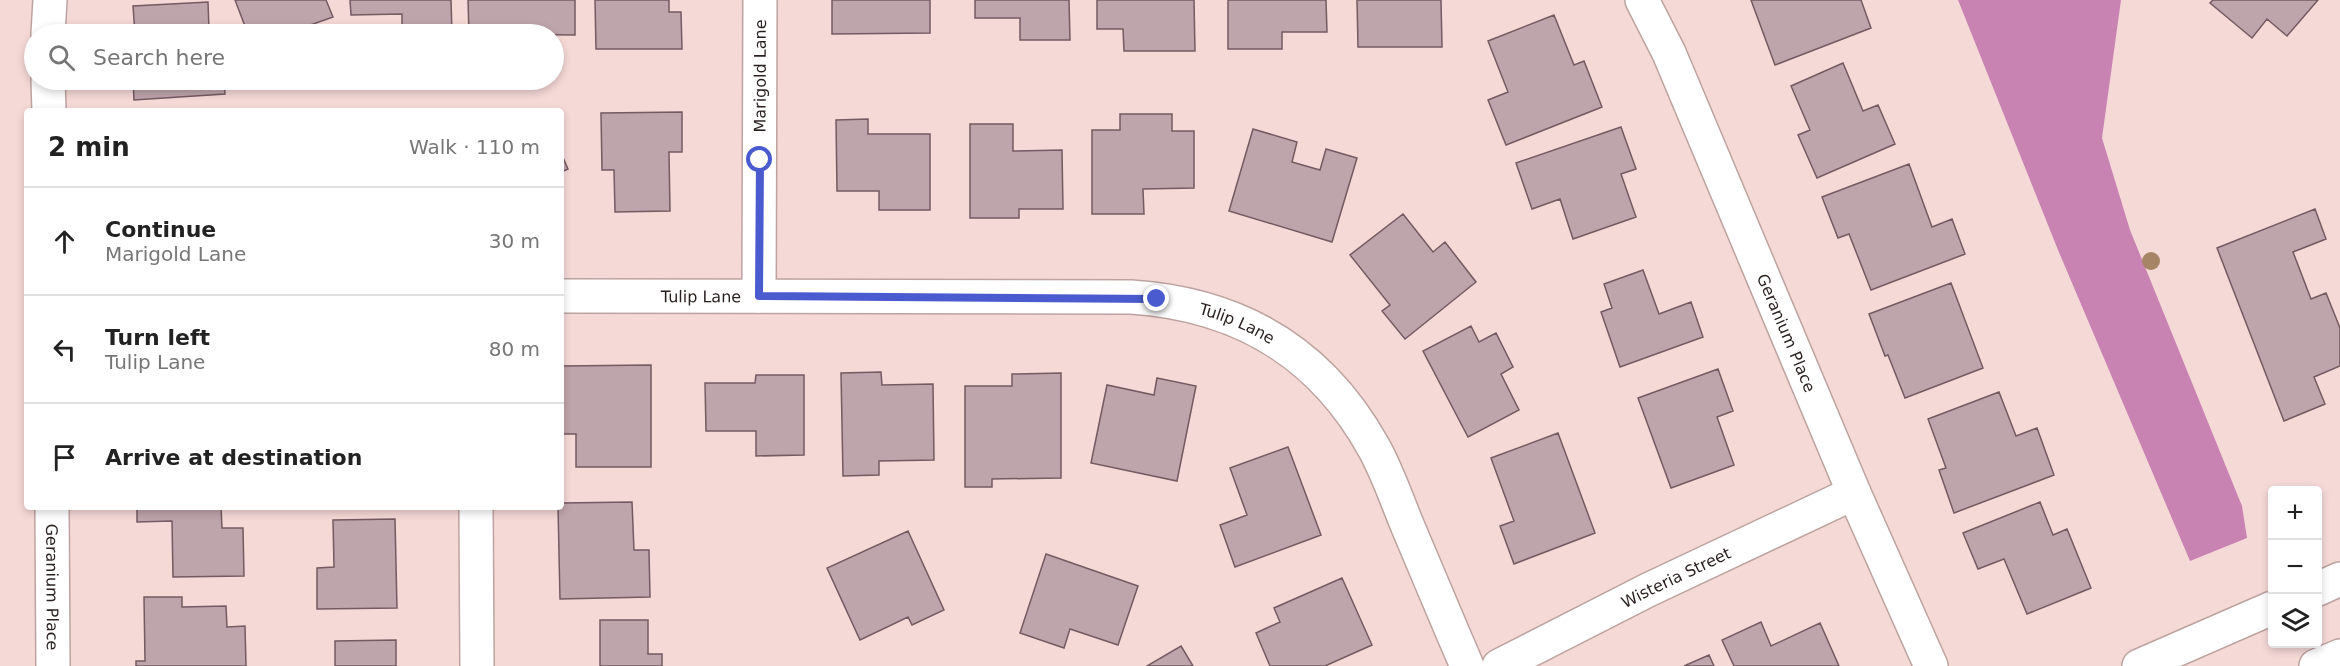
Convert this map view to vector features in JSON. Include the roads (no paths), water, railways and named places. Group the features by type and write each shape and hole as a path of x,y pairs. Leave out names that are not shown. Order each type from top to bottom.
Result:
{"street":[{"path":"49,24 50,0"},
{"name":"Marigold Lane","path":"759,296 760,0"},
{"name":"Geranium Place","path":"1642,0 1669,53 1854,493 1931,666"},
{"path":"48,90 49,108"},
{"name":"Tulip Lane","path":"564,296 1139,298 1203,307 1246,323 1286,346 1321,375 1351,410 1375,450 1467,666"},
{"name":"Wisteria Street","path":"1499,666 1648,590 1854,493"},
{"name":"Geranium Place","path":"52,510 53,666"},
{"path":"476,510 477,666"},
{"path":"2322,587 2340,579"},
{"path":"2139,666 2268,610"},
{"path":"2316,666 2340,656"}]}
